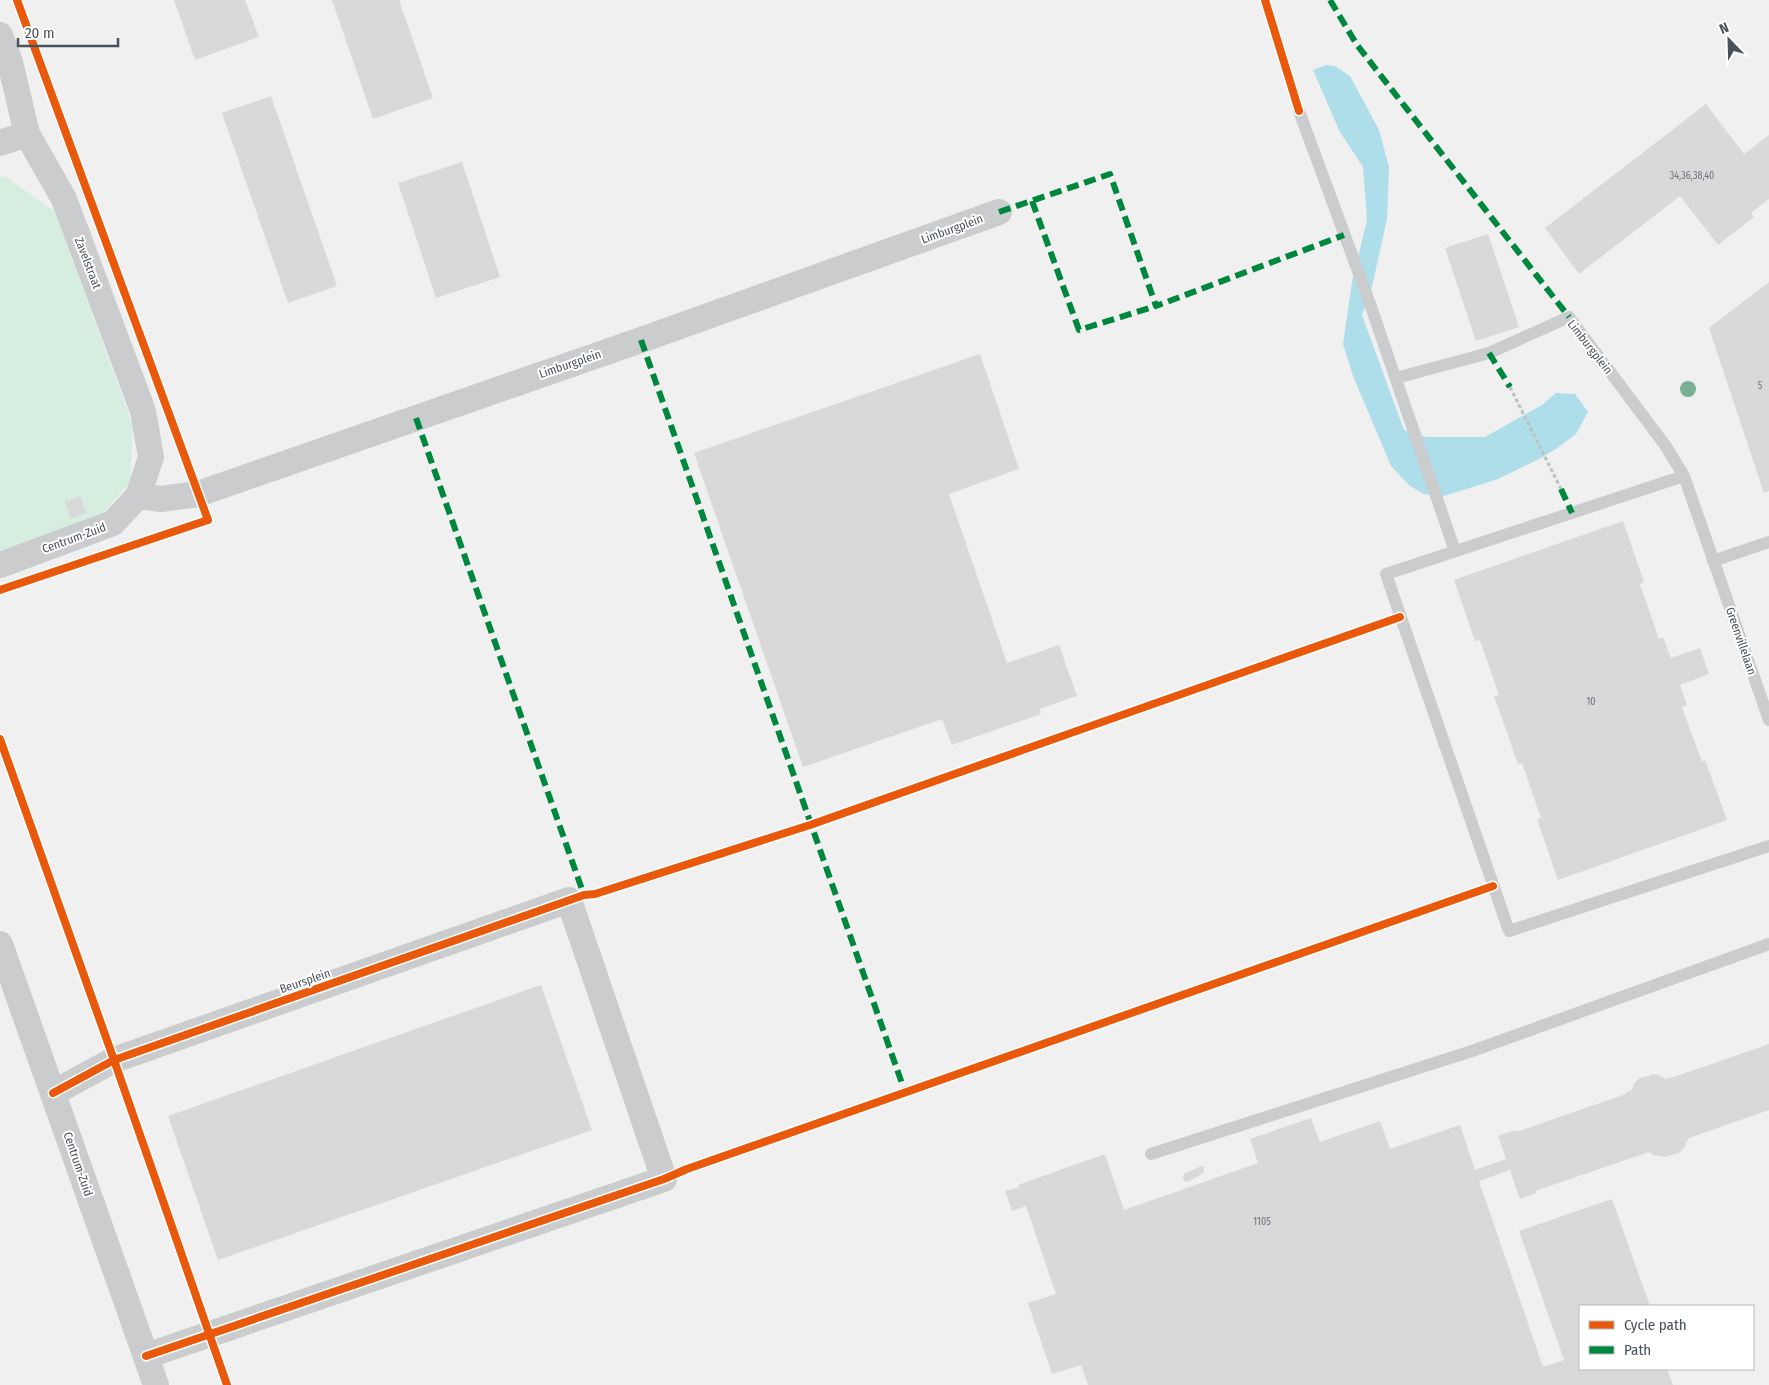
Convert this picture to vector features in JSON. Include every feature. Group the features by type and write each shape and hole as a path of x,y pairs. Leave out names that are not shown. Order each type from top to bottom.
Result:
{"street":[{"name":"Zavelstraat","path":"0,35 10,62 28,134 64,200 143,411 151,457 138,496"},
{"path":"0,143 28,134"},
{"name":"Limburgplein","path":"138,496 162,499 198,494 650,337 999,212"},
{"name":"Centrum-Zuid","path":"0,566 113,524 138,496"},
{"name":"Beursplein","path":"53,1093 114,1060 569,900 664,1179 146,1356"},
{"name":"Centrum-Zuid","path":"0,944 156,1385"}],"lane":[{"path":"1299,111 1354,263 1370,301 1455,551"},
{"name":"Limburgplein","path":"1396,378 1489,353 1568,317 1665,444 1684,476"},
{"path":"1684,476 1386,574 1509,931 1769,846"},
{"name":"Greenvillelaan","path":"1684,476 1769,720"},
{"path":"1713,561 1769,542"},
{"path":"1151,1154 1472,1051 1769,944"}],"path":[{"path":"1510,388 1561,489"}],"green space":[{"path":"5,176 55,212 133,426 130,483 96,521 0,551 0,177"}],"water":[{"path":"1326,65 1335,66 1350,76 1379,130 1389,167 1387,219 1371,291 1362,315 1404,430 1426,437 1485,437 1542,405 1556,393 1575,394 1588,412 1576,434 1556,449 1498,479 1444,496 1424,494 1410,486 1391,466 1353,376 1343,344 1352,282 1367,220 1363,167 1340,132 1313,70"}],"building":[{"path":"174,0 245,0 259,37 195,60"},
{"path":"332,0 399,0 433,98 373,119"},
{"path":"271,96 337,286 288,303 222,113"},
{"path":"1706,104 1744,154 1769,135 1769,199 1751,213 1754,217 1718,245 1680,196 1579,274 1545,228"},
{"path":"462,162 500,277 436,298 398,183"},
{"path":"1488,234 1519,327 1476,341 1445,248"},
{"path":"1769,282 1769,491 1764,493 1709,328"},
{"path":"980,354 1019,469 949,494 1007,663 1059,645 1077,696 1039,709 1041,714 952,745 942,719 803,767 694,453"},
{"path":"80,496 86,513 71,519 65,502"},
{"path":"1623,521 1644,582 1640,584 1659,639 1663,637 1671,658 1700,648 1709,674 1680,685 1687,705 1682,707 1702,762 1705,760 1727,820 1558,880 1537,819 1541,818 1522,763 1518,764 1494,696 1499,695 1480,640 1475,641 1454,580"},
{"path":"541,985 592,1130 218,1260 168,1116"},
{"path":"1769,1044 1769,1110 1689,1138 1679,1153 1665,1157 1653,1155 1649,1152 1535,1191 1536,1193 1520,1199 1510,1170 1479,1181 1543,1367 1564,1360 1519,1231 1612,1199 1650,1305 1579,1305 1579,1370 1667,1370 1673,1385 1088,1385 1081,1365 1052,1374 1028,1303 1056,1294 1026,1206 1012,1211 1005,1191 1105,1154 1124,1210 1258,1163 1250,1139 1311,1118 1320,1142 1380,1121 1390,1149 1460,1125 1475,1170 1506,1159 1498,1136 1515,1130 1516,1132 1626,1094 1632,1090 1634,1083 1640,1078 1654,1074 1665,1079"},
{"path":"1201,1166 1204,1167 1204,1173 1188,1182 1184,1181 1184,1174"}],"marked path":[{"path":"1330,0 1357,45 1569,317"},
{"path":"999,212 1110,174 1156,306 1344,235"},
{"path":"1032,201 1079,330 1156,306"},
{"path":"641,340 905,1092"},
{"path":"1489,353 1510,387"},
{"path":"416,418 584,895"},
{"path":"1561,489 1572,513"}],"cycle path":[{"path":"0,590 208,520 17,0"},
{"path":"1265,0 1299,111"},
{"path":"53,1093 114,1060 584,895 595,894 810,825 1400,617"},
{"path":"0,739 227,1385"},
{"path":"146,1356 664,1179 687,1169 1493,886"}]}
